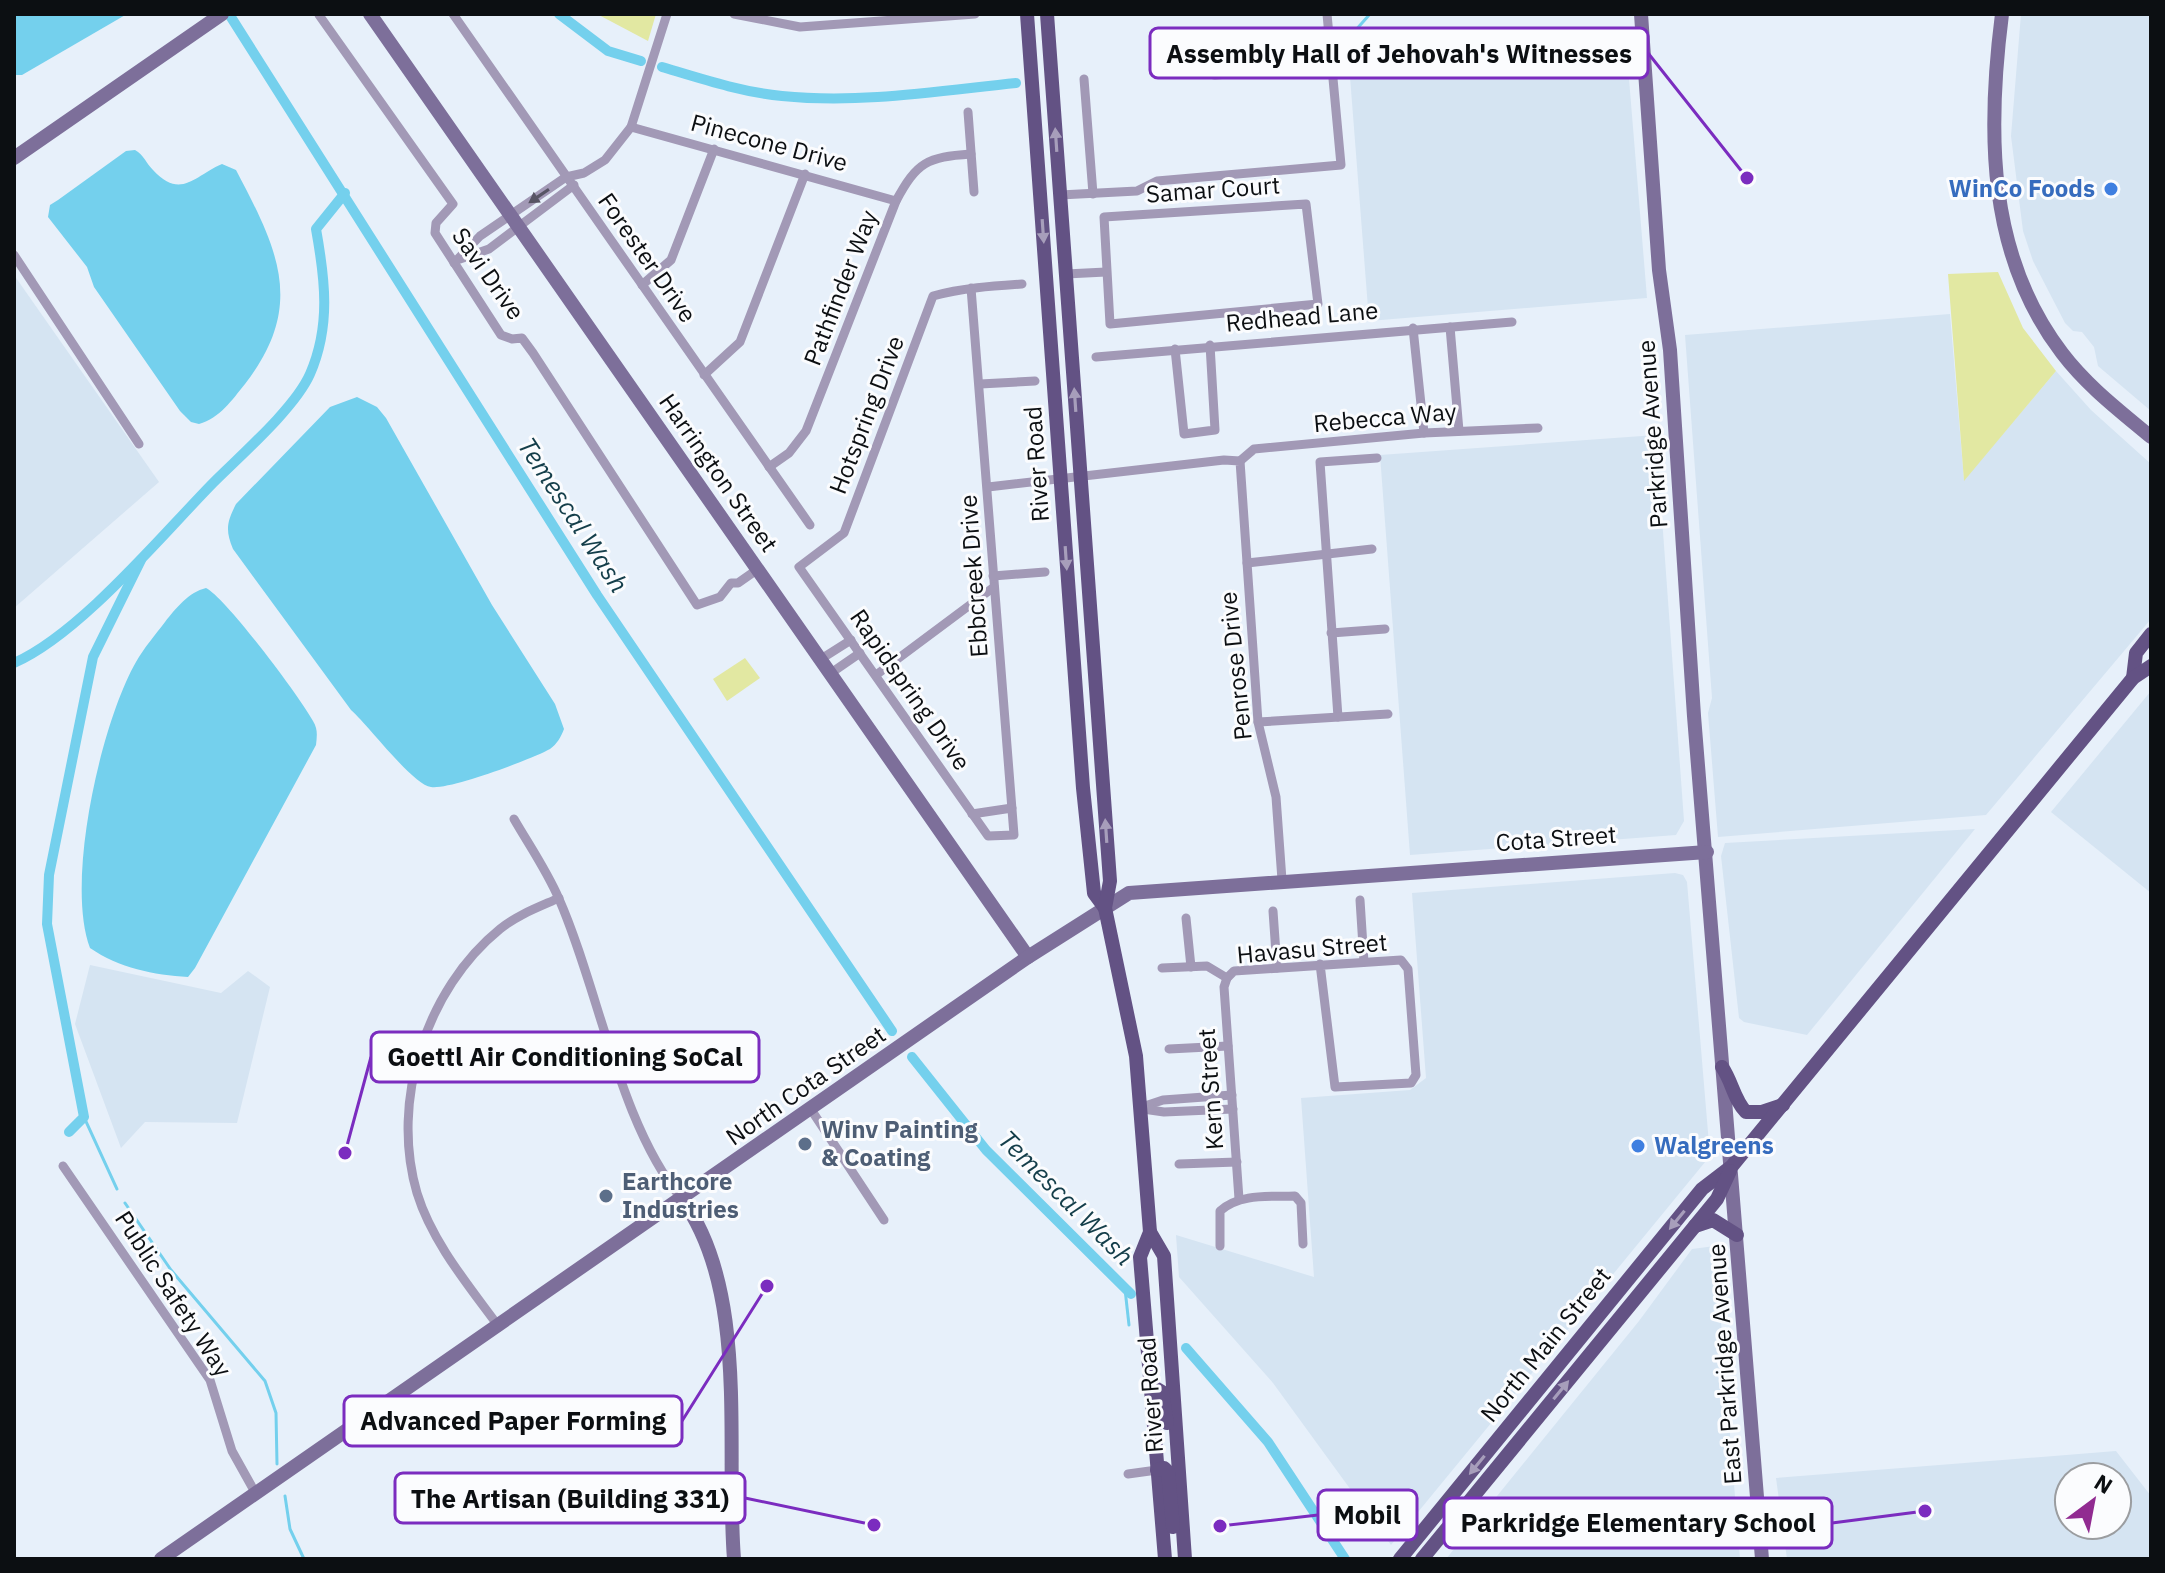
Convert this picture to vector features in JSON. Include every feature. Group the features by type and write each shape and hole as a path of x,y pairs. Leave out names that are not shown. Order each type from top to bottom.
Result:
{"main road":[{"name":"River Road","path":"1027,14 1083,788 1094,893 1105,908 1130,1014 1150,1232 1164,1256 1185,1559"},
{"name":"River Road","path":"1047,14 1110,881 1105,908"},
{"path":"2133,678 2136,653 2151,634"},
{"path":"2133,678 2151,666"},
{"name":"North Main Street","path":"1400,1559 1702,1189 1732,1166 2133,678"},
{"path":"1722,1067 1733,1083 1738,1104 1746,1112 1762,1112 1783,1105"},
{"name":"North Main Street","path":"1422,1559 1717,1199 1732,1166"},
{"path":"1695,1226 1713,1220 1737,1235"},
{"name":"River Road","path":"1150,1232 1140,1257 1165,1559"},
{"path":"1152,1386 1162,1392 1167,1426 1176,1441"},
{"path":"1157,1470 1164,1468 1168,1472 1176,1559"}],"street":[{"path":"14,158 222,14"},
{"name":"Harrington Street","path":"370,14 1028,957"},
{"name":"Forester Drive","path":"453,14 810,525"},
{"path":"457,261 489,249 516,220 566,177 584,173 605,160 631,127 667,14"},
{"path":"734,14 800,27 868,18 975,14"},
{"path":"1060,195 1137,191 1157,181 1341,165 1327,14"},
{"name":"Parkridge Avenue","path":"1641,14 1659,270 1670,350 1722,1067"},
{"path":"2002,14 1992,116 1993,150 1997,190 2014,262 2042,323 2062,354 2106,399 2151,437"},
{"name":"Savi Drive","path":"319,15 453,204 436,223 435,233 457,261 501,335 512,339 522,338 527,345 697,605 737,590 738,583 758,569"},
{"path":"1328,31 1212,40 1199,49 1201,72 1239,74 1332,67"},
{"path":"1084,79 1093,194"},
{"path":"968,112 974,192"},
{"name":"Pinecone Drive","path":"631,127 896,201"},
{"path":"642,285 671,260 714,149"},
{"name":"Pathfinder Way","path":"769,467 789,453 806,431 896,201 912,171 943,156 971,154"},
{"path":"457,261 480,236 516,220 573,187 584,173"},
{"path":"704,375 740,342 805,174"},
{"name":"Samar Court","path":"1306,204 1318,304 1110,324 1106,272 1104,217 1306,204"},
{"path":"14,255 139,444"},
{"path":"1066,274 1106,272"},
{"path":"971,288 1022,284"},
{"name":"Ebbcreek Drive","path":"971,288 1014,835 988,836"},
{"name":"Hotspring Drive","path":"799,567 844,533 933,296 971,288"},
{"name":"Redhead Lane","path":"1096,357 1210,345 1512,322"},
{"path":"1450,327 1459,431"},
{"path":"1413,328 1424,433"},
{"path":"1175,349 1184,434 1215,430 1210,345"},
{"path":"980,384 1035,381"},
{"name":"Rebecca Way","path":"1240,461 1254,449 1424,433 1538,428"},
{"path":"1338,717 1324,555 1320,462 1377,458"},
{"path":"988,487 1224,460 1240,461"},
{"name":"Penrose Drive","path":"1240,461 1258,722 1276,797 1282,880"},
{"path":"1247,563 1372,549"},
{"name":"Rapidspring Drive","path":"799,567 988,836"},
{"path":"993,576 1045,572"},
{"path":"876,675 994,587"},
{"path":"1331,633 1385,629"},
{"path":"821,659 851,640"},
{"path":"831,673 860,653"},
{"path":"1258,722 1388,714"},
{"path":"972,814 1012,808"},
{"path":"514,819 559,898 640,1127 669,1184 700,1227 712,1256 723,1303 734,1559"},
{"name":"Cota Street","path":"1407,871 1707,852"},
{"name":"North Cota Street","path":"161,1559 339,1433 499,1327 812,1111 1028,957 1129,893 1407,871"},
{"path":"499,1327 427,1217 410,1158 408,1104 421,1051 451,981 499,930 559,898"},
{"path":"1360,900 1364,962"},
{"path":"1273,911 1277,968"},
{"path":"1186,918 1191,967"},
{"name":"Havasu Street","path":"1227,978 1234,971 1320,964 1401,960 1408,969 1416,1075 1411,1083 1335,1087 1320,964"},
{"path":"1162,968 1207,966 1227,978"},
{"name":"Kern Street","path":"1227,978 1224,987 1239,1199"},
{"path":"1169,1049 1228,1046"},
{"name":"East Parkridge Avenue","path":"1722,1067 1762,1559"},
{"path":"1139,1108 1163,1100 1232,1095"},
{"path":"1139,1108 1164,1112 1233,1109"},
{"path":"812,1111 884,1220"},
{"path":"1179,1164 1237,1162"},
{"name":"Public Safety Way","path":"63,1166 210,1380 232,1451 256,1494"},
{"path":"1220,1246 1220,1211 1239,1199 1295,1196 1301,1203 1303,1244"},
{"path":"1128,1474 1157,1470"}],"shaded area":[{"path":"2021,14 2151,14 2151,411 2098,366 2094,347 2082,332 2073,331 2065,323 2033,261 2023,231 2011,136"},
{"path":"1625,30 1647,298 1369,321 1348,51"},
{"path":"14,275 159,482 14,608"},
{"path":"1950,314 1964,480 2056,371 2091,410 2151,464 2151,619 1986,815 1718,837 1708,713 1712,698 1685,335"},
{"path":"1656,435 1684,821 1676,835 1410,855 1380,455"},
{"path":"2151,691 2151,893 2051,812"},
{"path":"1975,829 1807,1035 1744,1022 1739,1018 1721,856 1725,843"},
{"path":"1675,873 1683,875 1687,882 1710,1156 1391,1545 1273,1383 1179,1277 1176,1235 1314,1277 1301,1098 1410,1090 1426,1078 1412,893"},
{"path":"90,965 221,993 248,971 270,987 237,1123 145,1122 121,1148 75,1024"},
{"path":"1715,1246 1740,1559 1446,1559 1639,1321 1692,1249"},
{"path":"2116,1451 2124,1461 2053,1461 2053,1541 2133,1541 2133,1473 2151,1496 2151,1559 1787,1559 1776,1478"}],"green space":[{"path":"597,14 656,14 648,41"},
{"path":"1998,272 2023,328 2056,371 1964,481 1948,274"},
{"path":"745,658 760,678 727,701 713,679"}],"water":[{"path":"14,14 127,14 22,75 14,75"},
{"path":"135,150 163,179 172,183 188,183 222,164 236,170 264,226 279,277 280,303 275,328 264,355 225,408 199,424 191,422 180,411 94,287 87,267 48,217 50,205 126,151"},
{"path":"357,397 377,407 386,418 492,605 555,704 564,729 550,749 455,784 431,787 423,784 351,710 233,549 228,526 236,504 330,407"},
{"path":"206,588 245,628 279,671 313,721 317,736 316,745 188,977 137,969 113,961 90,948 83,919 82,884 90,803 99,762 123,689 139,657 178,606"}],"waterway":[{"name":"Temescal Wash","path":"229,14 597,595 892,1031"},
{"path":"559,14 608,51 641,61"},
{"path":"1354,32 1370,14"},
{"path":"662,67 752,91 811,98 899,96 1016,83"},
{"path":"14,663 66,630 119,582 266,431 303,387 317,356 324,320 324,284 316,229 345,193"},
{"path":"69,1132 84,1117 47,924 49,875 93,657 141,560"},
{"name":"Temescal Wash","path":"912,1057 986,1150 1131,1294"},
{"path":"84,1117 117,1189"},
{"path":"125,1203 171,1270 265,1381 276,1413 277,1464"},
{"path":"1125,1289 1129,1325"},
{"name":"Temescal Wash","path":"1186,1348 1268,1442 1345,1559"},
{"path":"285,1496 290,1529 304,1559"}],"place":[{"name":"Assembly Hall of Jehovah's Witnesses","path":"1747,178"},
{"name":"WinCo Foods","path":"2111,189"},
{"name":"Winv Painting & Coating","path":"805,1144"},
{"name":"Walgreens","path":"1638,1146"},
{"name":"Goettl Air Conditioning SoCal","path":"345,1153"},
{"name":"Earthcore Industries","path":"606,1196"},
{"name":"Advanced Paper Forming","path":"767,1286"},
{"name":"Parkridge Elementary School","path":"1925,1511"},
{"name":"The Artisan (Building 331)","path":"874,1525"},
{"name":"Mobil","path":"1220,1526"}]}
